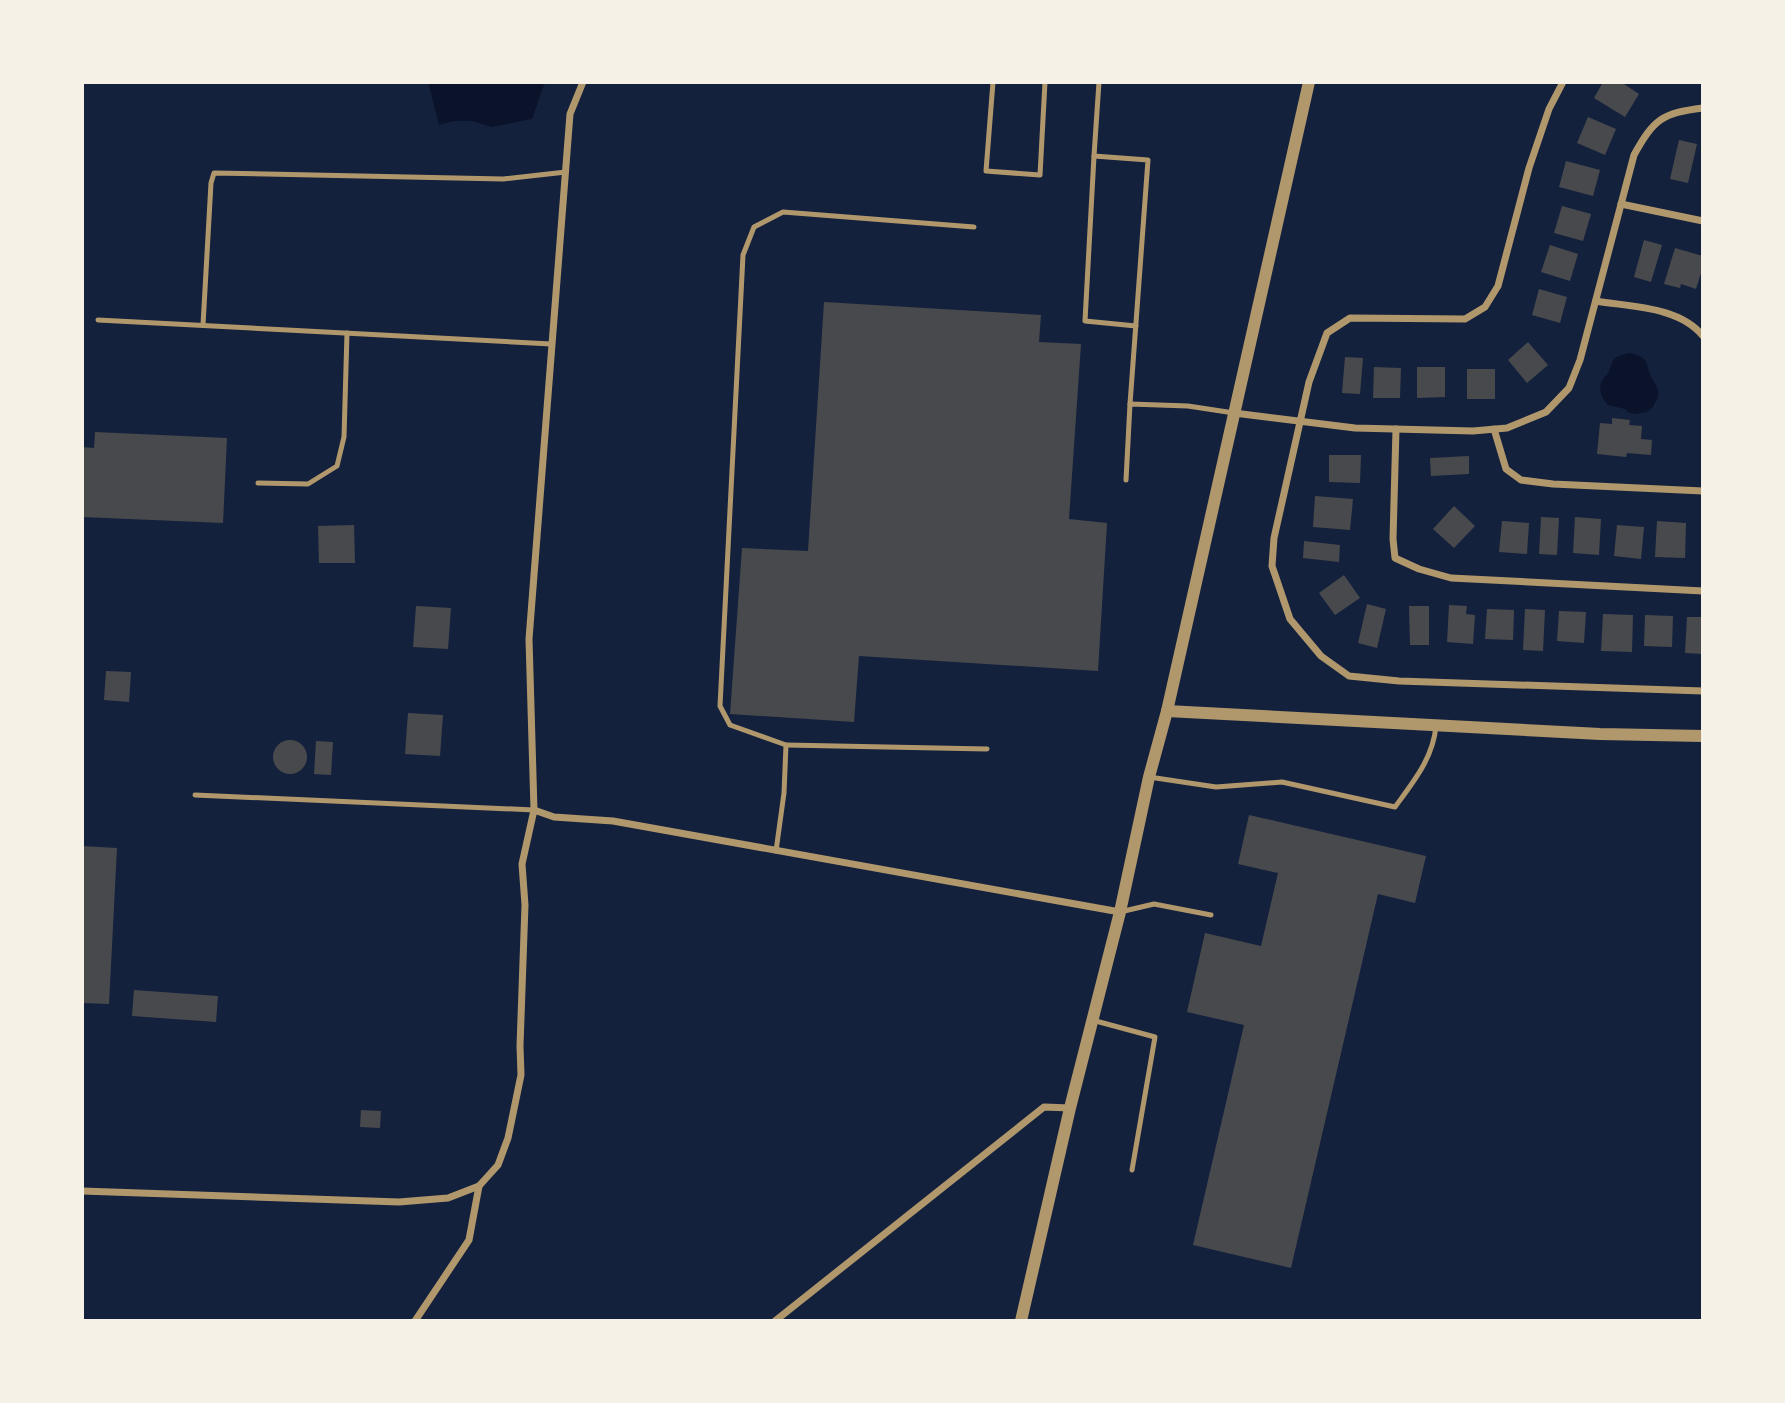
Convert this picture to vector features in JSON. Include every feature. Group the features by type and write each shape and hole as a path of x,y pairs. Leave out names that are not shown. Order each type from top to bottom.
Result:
{"street":[{"path":"82,1191 399,1202 448,1198 479,1186 498,1165 508,1138 521,1075 525,905 523,864 534,810 529,639 570,114 583,82"},
{"path":"1021,1321 1070,1108 1120,912 1149,777 1167,711 1309,82"},
{"path":"1563,82 1549,109 1529,168 1498,286 1485,307 1465,319 1350,318 1327,333 1309,382 1275,538 1272,566 1290,619 1321,656 1349,676 1399,681 1703,691"},
{"path":"1234,413 1355,428 1494,429 1507,428 1546,412 1569,388 1580,360 1633,155 1648,129 1672,112 1703,108"},
{"path":"1621,204 1703,221"},
{"path":"1596,301 1656,310 1682,319 1703,336"},
{"path":"1396,429 1393,539 1395,558 1419,569 1451,578 1703,591"},
{"path":"1494,429 1506,469 1521,480 1703,491"},
{"path":"1167,711 1600,734 1703,736"},
{"path":"534,810 554,817 613,821 1120,912"},
{"path":"775,1321 1044,1107 1070,1108"},
{"path":"415,1321 469,1240 479,1186"}],"lane":[{"path":"993,82 986,172 1040,175 1045,82"},
{"path":"1099,82 1084,321 1136,326"},
{"path":"1094,156 1148,160 1126,480"},
{"path":"203,325 211,183 214,173 503,179 566,172"},
{"path":"974,227 783,212 754,227 743,255 720,706 730,725 786,745 987,749"},
{"path":"98,320 551,344"},
{"path":"257,483 308,484 337,466 344,437 347,333"},
{"path":"1130,404 1188,406 1234,413"},
{"path":"1149,777 1216,786 1282,782 1395,807 1423,768 1435,743 1436,726"},
{"path":"776,851 786,745"},
{"path":"195,795 534,810"},
{"path":"1120,912 1154,904 1211,915"},
{"path":"1093,1020 1155,1037 1132,1170"}],"water":[{"path":"428,82 545,82 532,119 492,127 472,121 454,121 439,125"},
{"path":"1629,353 1645,360 1658,390 1653,407 1647,412 1629,413 1625,409 1608,405 1601,393 1601,382 1614,360"}],"building":[{"path":"1603,82 1621,82 1639,94 1625,117 1594,98"},
{"path":"1588,117 1616,129 1605,155 1577,143"},
{"path":"1679,140 1697,144 1688,183 1670,179"},
{"path":"1566,161 1600,170 1593,196 1559,187"},
{"path":"1562,206 1591,214 1583,241 1554,233"},
{"path":"1644,240 1662,245 1651,282 1634,277"},
{"path":"1550,245 1578,254 1570,281 1541,272"},
{"path":"1675,248 1703,256 1703,267 1696,289 1681,284 1680,288 1664,284"},
{"path":"1539,289 1567,297 1560,323 1532,315"},
{"path":"824,302 1041,315 1039,342 1081,344 1069,519 1107,523 1098,671 859,656 854,722 730,714 742,548 808,551"},
{"path":"1528,342 1548,365 1527,383 1508,360"},
{"path":"1345,357 1363,358 1360,394 1342,393"},
{"path":"1374,367 1401,368 1400,398 1373,398"},
{"path":"1417,367 1445,367 1445,397 1417,398"},
{"path":"1467,369 1495,369 1495,399 1467,399"},
{"path":"1612,418 1630,420 1629,425 1642,426 1641,439 1652,440 1651,455 1627,453 1626,457 1597,454 1600,423 1612,424"},
{"path":"95,432 227,438 223,523 82,517 82,447 94,448"},
{"path":"1329,455 1361,455 1360,483 1329,482"},
{"path":"1469,456 1469,474 1431,476 1430,458"},
{"path":"1315,496 1353,499 1350,530 1313,527"},
{"path":"1454,506 1475,526 1454,548 1433,529"},
{"path":"1541,517 1559,518 1557,555 1539,554"},
{"path":"1575,517 1601,519 1599,555 1573,553"},
{"path":"1502,521 1529,523 1527,554 1499,552"},
{"path":"1657,521 1686,523 1685,558 1655,557"},
{"path":"354,525 355,563 319,563 318,526"},
{"path":"1617,525 1644,527 1641,559 1614,556"},
{"path":"1304,541 1340,545 1339,562 1303,558"},
{"path":"1344,575 1360,598 1335,615 1319,593"},
{"path":"1367,604 1386,609 1377,648 1358,643"},
{"path":"1449,605 1467,606 1466,614 1475,615 1473,644 1447,642"},
{"path":"416,606 451,608 448,649 413,647"},
{"path":"1409,606 1429,606 1429,645 1410,645"},
{"path":"1487,609 1514,610 1513,640 1485,639"},
{"path":"1525,609 1545,610 1543,651 1523,650"},
{"path":"1559,611 1586,612 1584,643 1557,641"},
{"path":"1603,614 1633,615 1632,652 1601,651"},
{"path":"1645,615 1673,616 1672,647 1644,646"},
{"path":"1687,617 1703,617 1703,654 1685,653"},
{"path":"106,671 131,672 129,702 104,700"},
{"path":"408,713 443,715 440,756 405,754"},
{"path":"290,740 302,745 307,757 302,769 290,774 278,769 273,757 278,745"},
{"path":"316,741 333,742 331,775 314,774"},
{"path":"1249,815 1426,856 1415,903 1378,894 1291,1268 1193,1245 1244,1025 1187,1012 1205,933 1261,946 1278,873 1238,864"},
{"path":"82,846 117,848 109,1004 82,1003"},
{"path":"134,990 218,996 216,1022 132,1016"},
{"path":"361,1110 381,1111 380,1128 360,1127"}]}
